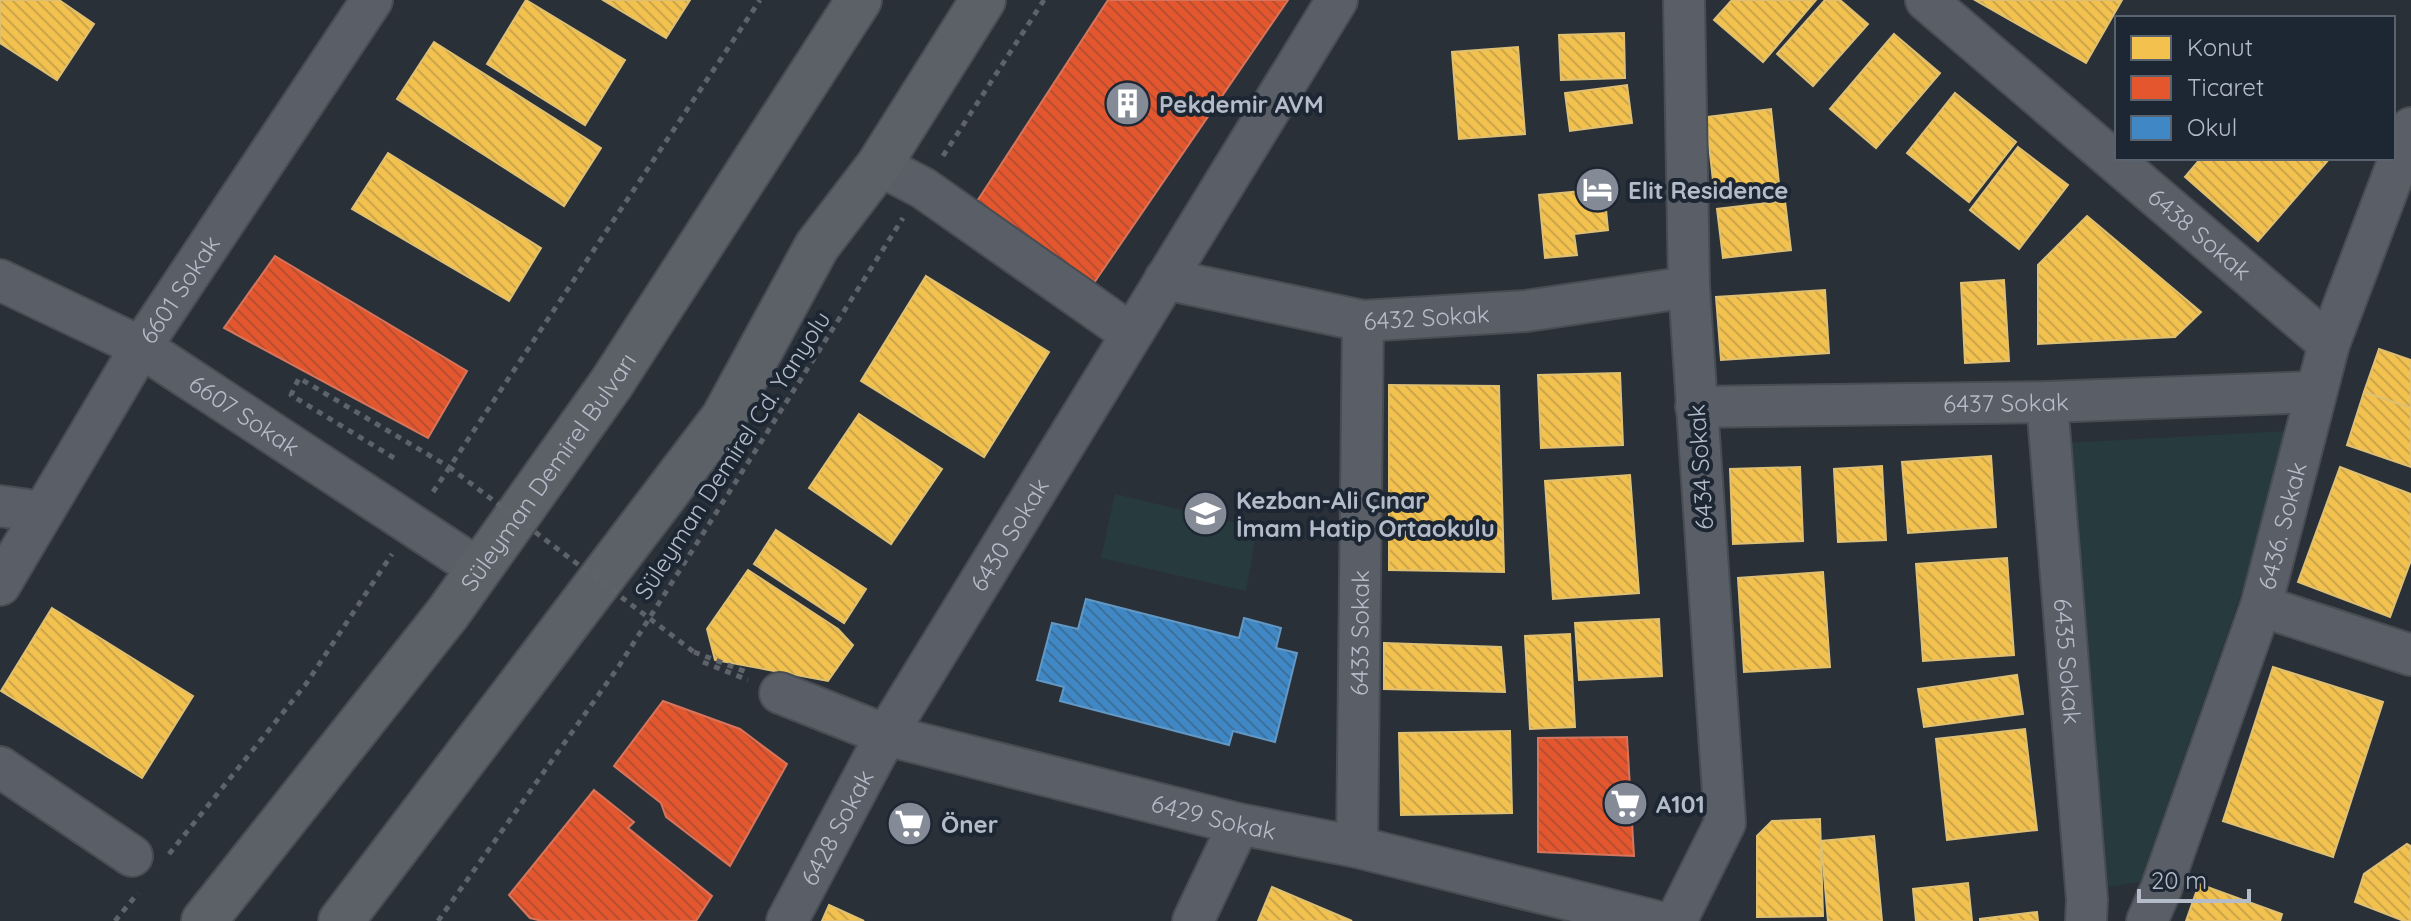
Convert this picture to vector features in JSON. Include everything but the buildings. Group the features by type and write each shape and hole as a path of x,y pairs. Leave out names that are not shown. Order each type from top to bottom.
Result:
{"main road":[{"name":"Süleyman Demirel Bulvarı","path":"204,921 438,626 611,384 859,0"},
{"path":"341,921 724,417 817,246 879,165 983,0"}],"street":[{"name":"6601 Sokak","path":"0,585 141,347 372,0"},
{"name":"6430 Sokak","path":"886,735 1337,0"},
{"name":"6434 Sokak","path":"1676,921 1725,823 1689,287 1684,0"},
{"name":"6438 Sokak","path":"1926,0 2329,344"},
{"name":"6436. Sokak","path":"2147,921 2261,606 2329,344 2411,128"},
{"path":"879,165 923,188 1130,333"},
{"name":"6432 Sokak","path":"1165,279 1363,321 1526,311 1689,287"},
{"name":"6607 Sokak","path":"0,280 141,347 479,569"},
{"path":"0,310 53,307"},
{"name":"6433 Sokak","path":"1357,847 1363,321"},
{"name":"6437 Sokak","path":"1696,407 2047,402 2315,392"},
{"name":"6435 Sokak","path":"2047,402 2087,900 2086,921"},
{"path":"0,506 43,512"},
{"path":"2261,606 2411,655"},
{"name":"6429 Sokak","path":"780,693 886,735 1239,824 1357,847 1604,916 1655,921"},
{"name":"6428 Sokak","path":"787,921 886,735"},
{"path":"0,767 146,868"},
{"path":"1193,921 1239,824"}],"path":[{"path":"115,921 146,868 306,684 760,0"},
{"name":"Süleyman Demirel Cd. Yanyolu","path":"438,921 619,666 1044,0"},
{"path":"394,458 291,395 299,378 449,467 694,652 782,686 780,693 703,662"}],"green space":[{"path":"2289,431 2241,594 2140,882 2101,888 2064,443"},
{"path":"1115,494 1257,528 1246,591 1101,558"}],"place":[{"name":"Pekdemir AVM","path":"1128,104"},
{"name":"Elit Residence","path":"1597,190"},
{"name":"Kezban-Ali Çınar İmam Hatip Ortaokulu","path":"1205,514"},
{"name":"A101","path":"1625,804"},
{"name":"Öner","path":"910,824"}]}
